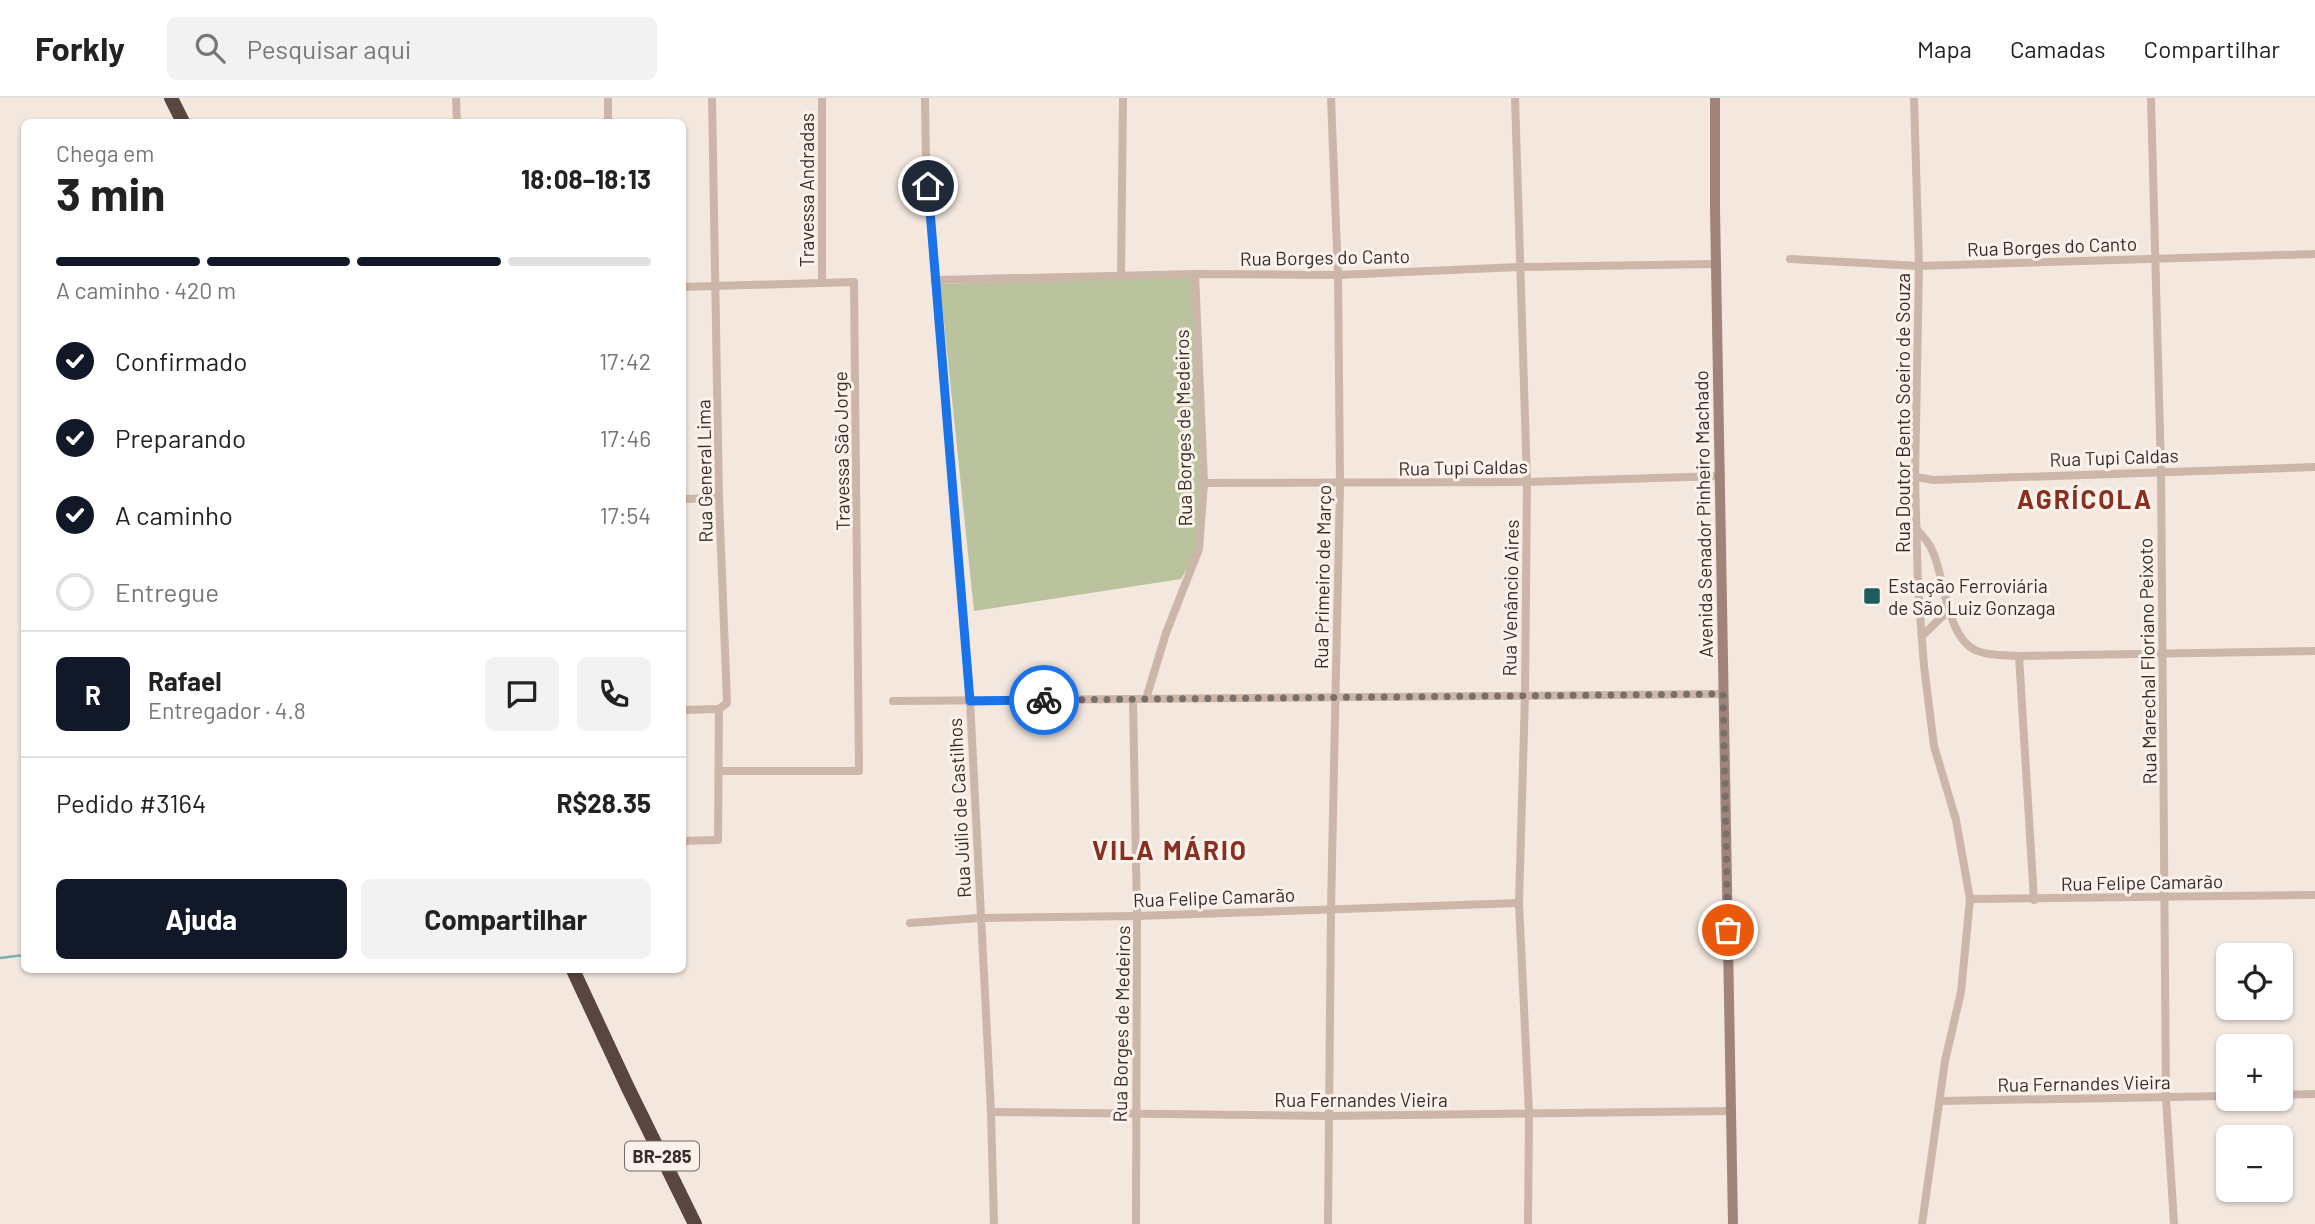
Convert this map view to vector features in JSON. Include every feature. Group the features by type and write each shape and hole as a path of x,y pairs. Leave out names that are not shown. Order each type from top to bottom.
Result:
{"highway":[{"path":"171,98 182,119"},
{"name":"BR-285","path":"574,973 695,1224"}],"main road":[{"name":"Avenida Senador Pinheiro Machado","path":"1715,98 1733,1224"}],"street":[{"path":"456,98 457,119"},
{"path":"608,98 608,119"},
{"name":"Rua General Lima","path":"686,841 718,839 719,709 727,703 719,498 712,98"},
{"name":"Travessa Andradas","path":"822,98 822,283"},
{"name":"Rua Júlio de Castilhos","path":"925,98 926,162 970,701 991,1112 994,1224"},
{"path":"1121,275 1123,98"},
{"name":"Rua Primeiro de Março","path":"1328,1224 1331,908 1340,484 1338,275 1331,98"},
{"name":"Rua Venâncio Aires","path":"1516,98 1527,482 1519,903 1529,1113 1528,1224"},
{"name":"Rua Doutor Bento Soeiro de Souza","path":"1914,98 1919,266 1915,527 1922,636 1934,746 1956,820 1970,899 1961,992 1945,1061 1922,1224"},
{"name":"Rua Marechal Floriano Peixoto","path":"2151,98 2161,471 2166,1098 2174,1224"},
{"name":"Rua Borges do Canto","path":"1790,259 1919,266 2315,254"},
{"name":"Rua Borges do Canto","path":"935,280 1195,274 1338,275 1519,267 1716,264"},
{"name":"Rua Borges de Medeiros","path":"1146,699 1163,643 1199,549 1204,483 1195,274"},
{"name":"Travessa São Jorge","path":"719,771 859,771 854,282 822,283"},
{"path":"686,287 822,283"},
{"name":"Rua Tupi Caldas","path":"1915,477 1934,480 2315,467"},
{"name":"Rua Tupi Caldas","path":"1204,483 1527,482 1721,476"},
{"path":"686,499 719,498"},
{"path":"1915,527 1931,547 1942,575 1954,623 1968,646 1987,654 2162,655 2315,651"},
{"path":"1922,636 1937,618 1949,610"},
{"path":"2019,656 2034,900"},
{"path":"893,701 1723,694"},
{"name":"Rua Borges de Medeiros","path":"1133,699 1138,916 1136,1224"},
{"path":"686,710 719,709"},
{"name":"Rua Felipe Camarão","path":"1970,899 2315,895"},
{"name":"Rua Felipe Camarão","path":"910,923 980,918 1138,916 1519,903"},
{"path":"2293,1095 2315,1094"},
{"name":"Rua Fernandes Vieira","path":"1940,1101 2216,1096"},
{"name":"Rua Fernandes Vieira","path":"991,1112 1329,1116 1732,1111"}],"green space":[{"path":"1194,276 1203,484 1198,550 1181,579 974,611 940,284"}],"waterway":[{"path":"0,958 21,955"}],"way so far":[{"path":"1044,700 1723,694 1728,930"}],"place":[{"name":"Estação Ferroviária de São Luiz Gonzaga","path":"1872,596"}],"district":[{"name":"AGRÍCOLA","path":"2085,498"},
{"name":"VILA MÁRIO","path":"1170,849"}],"route":[{"path":"928,186 970,701 1044,700"}]}
